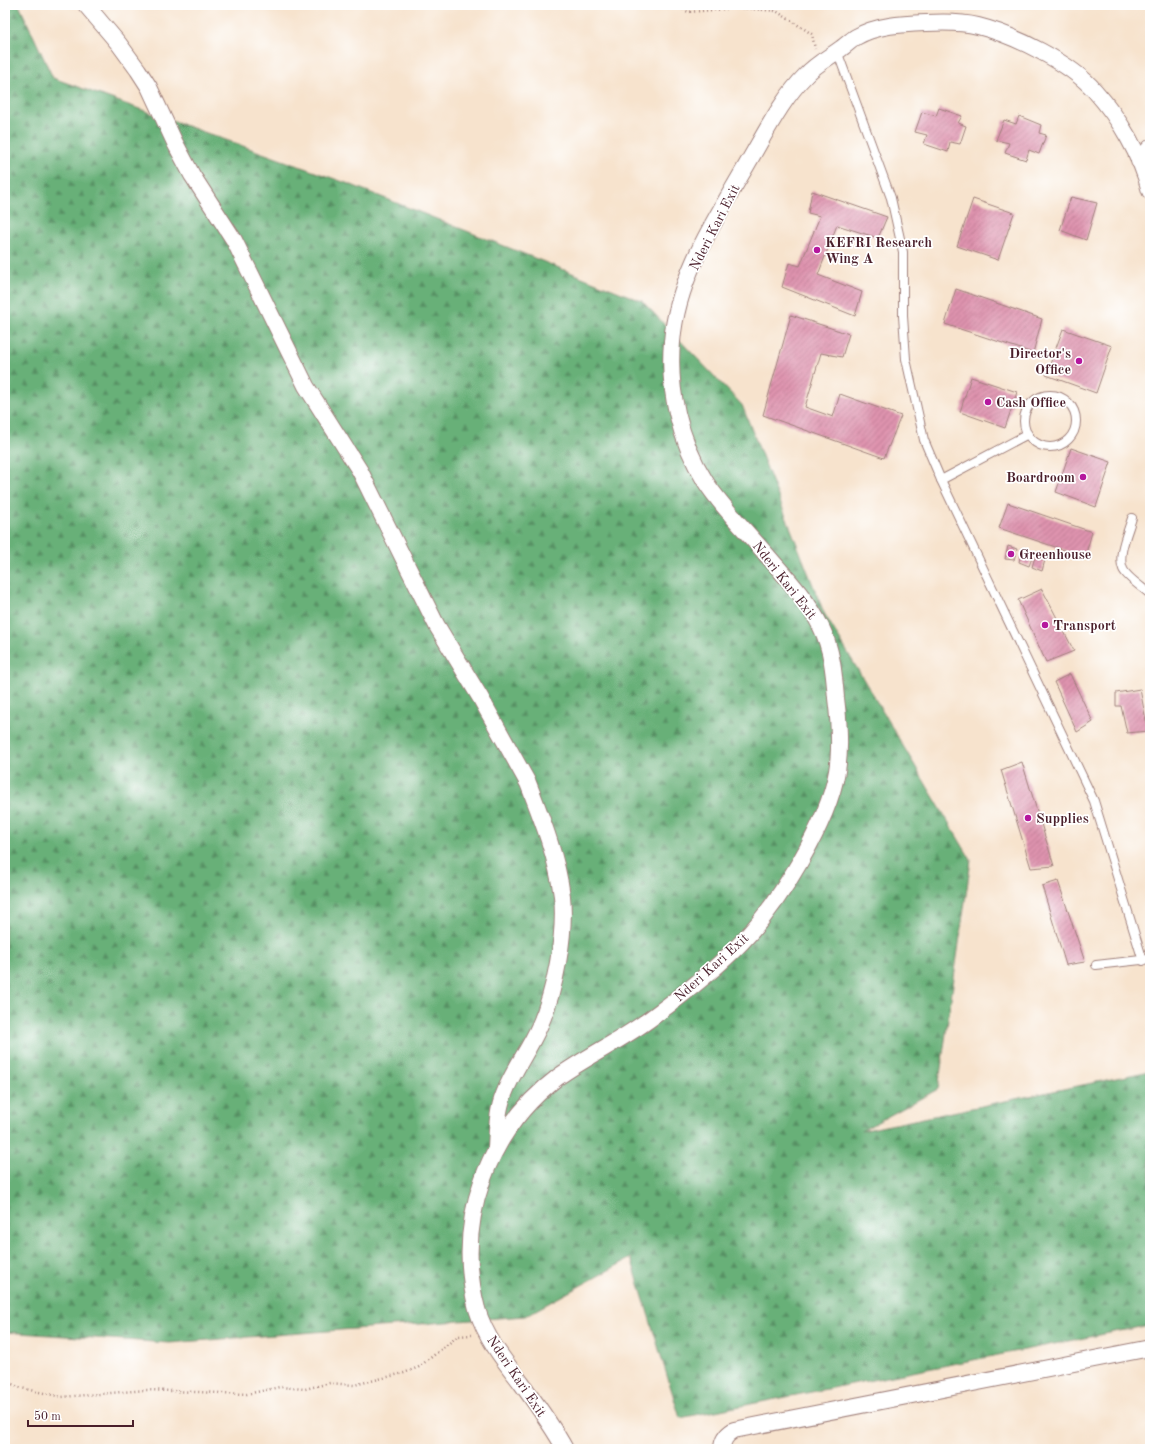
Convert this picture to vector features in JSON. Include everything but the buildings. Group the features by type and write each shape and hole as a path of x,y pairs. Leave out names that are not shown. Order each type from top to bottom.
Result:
{"street":[{"path":"86,5 126,54 149,87 175,143 192,175 234,240 306,386 360,471 437,626 480,697 528,783 534,798 560,882 562,898 562,931 556,972 545,1013 533,1040 503,1094 498,1118 496,1149"},
{"name":"Nderi Kari Exit","path":"565,1449 542,1411 493,1344 478,1313 473,1288 469,1240 475,1201 484,1175 496,1149 514,1122 533,1099 559,1076 650,1019 712,969 742,942 772,906 813,837 831,796 838,766 840,735 833,665 822,628 809,606 706,483 683,437 675,407 671,343 675,317 683,289 696,255 769,126 792,91 805,75 818,64 858,36 880,27 940,22 976,26 1002,34 1031,47 1064,66 1082,78 1095,91 1118,122 1135,151 1150,191"},
{"path":"1140,162 1150,148"},
{"path":"722,1449 722,1442 728,1434 734,1430 1150,1348"}],"lane":[{"path":"838,51 891,198 903,252 903,316 906,359 924,440 941,480 1094,801 1146,960 1096,965"},
{"path":"1050,395 1059,397 1067,401 1073,408 1076,416 1076,426 1073,434 1067,441 1059,446 1042,446 1034,441 1028,434 1025,426 1025,417 1028,408 1037,399 1050,395"},
{"path":"941,480 1028,434"},
{"path":"1132,518 1121,552 1123,569 1132,579 1150,594"}],"path":[{"path":"676,5 688,12 739,8 776,11 812,34 818,64"},
{"path":"774,5 776,11"},
{"path":"5,1381 20,1388 62,1397 146,1390 247,1394 280,1387 305,1389 330,1383 354,1385 404,1373 419,1366 458,1336 471,1334 493,1344"}],"green space":[{"path":"5,5 19,5 53,78 349,184 642,301 742,405 824,613 971,860 938,1089 861,1131 1150,1071 1150,1325 680,1418 631,1258 525,1316 169,1343 5,1332"}],"place":[{"name":"KEFRI Research Wing A","path":"817,250"},
{"name":"Director's Office","path":"1079,361"},
{"name":"Cash Office","path":"988,402"},
{"name":"Boardroom","path":"1083,477"},
{"name":"Greenhouse","path":"1011,554"},
{"name":"Transport","path":"1045,625"},
{"name":"Supplies","path":"1028,818"}]}
